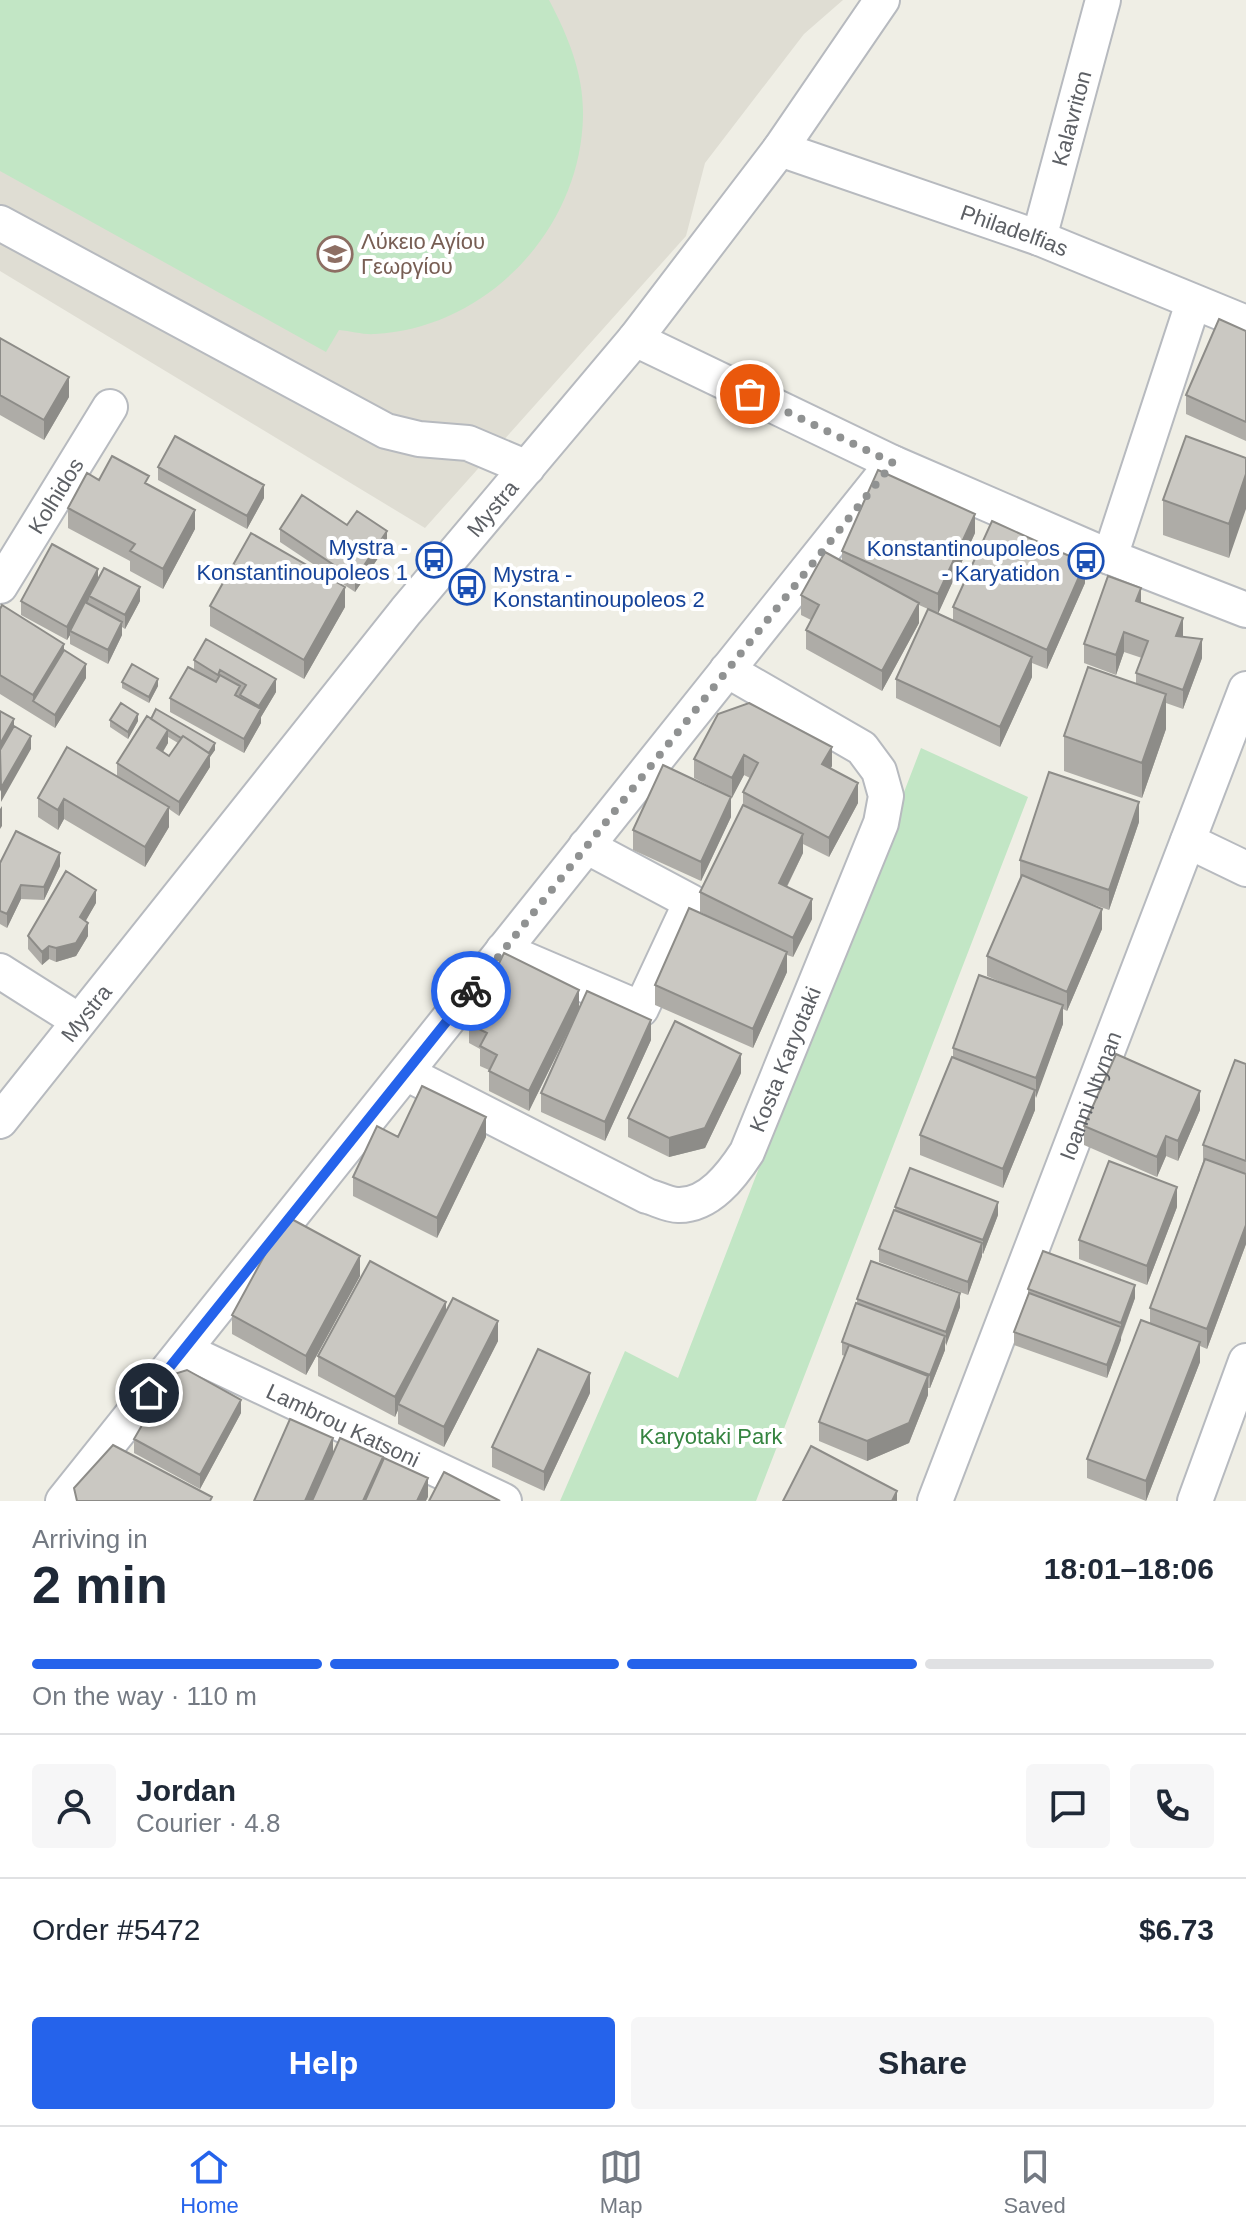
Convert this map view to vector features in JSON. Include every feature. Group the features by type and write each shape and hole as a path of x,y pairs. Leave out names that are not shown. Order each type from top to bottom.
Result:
{"street":[{"name":"Mystra","path":"0,1121 406,611 635,339 780,149 882,0"},
{"name":"Kalavriton","path":"1039,238 1103,0"},
{"name":"Philadelfias","path":"780,149 1039,238 1246,323"},
{"path":"0,223 386,431 419,439 468,443 527,468"},
{"path":"1110,557 1193,303"},
{"path":"635,339 893,463 1110,557 1246,610"},
{"name":"Kolhidos","path":"0,586 110,407"},
{"path":"63,1501 893,463"},
{"name":"Kosta Karyotaki","path":"406,1073 647,1196 678,1205 706,1197 731,1178 747,1152 881,823 886,796 879,771 862,748 727,670"},
{"name":"Ioanni Ntynan","path":"935,1501 1246,689"},
{"path":"1188,841 1246,869"},
{"path":"503,950 641,1009 691,902 586,846"},
{"path":"0,971 79,1021"},
{"name":"Lambrou Katsoni","path":"184,1350 504,1501"},
{"path":"1195,1501 1234,1429 1246,1361"}],"shaded area":[{"name":"Λύκειο Αγίου Γεωργίου","path":"0,0 843,0 804,34 705,163 686,236 425,528 0,271"}],"green space":[{"path":"0,0 549,0 578,70 583,100 578,157 566,196 546,233 521,265 490,292 455,313 416,328 371,334 339,330 326,352 0,171"},
{"name":"Karyotaki Park","path":"921,748 1028,797 756,1501 560,1501 625,1351 678,1378"}],"building":[{"path":"1219,319 1246,331 1246,422 1186,395"},
{"path":"0,338 69,377 44,420 0,395"},
{"path":"175,436 264,485 247,516 158,467"},
{"path":"1186,436 1246,458 1246,474 1229,524 1163,500"},
{"path":"112,456 149,476 145,483 195,510 163,569 130,551 135,544 68,508 87,473 99,480"},
{"path":"878,470 975,514 938,594 842,551"},
{"path":"302,495 347,525 357,511 387,531 355,579 280,529"},
{"path":"992,521 1085,563 1047,650 953,607"},
{"path":"251,533 345,587 304,660 210,606"},
{"path":"52,544 98,569 67,627 21,601"},
{"path":"825,552 919,603 882,671 806,630 819,605 801,595"},
{"path":"104,568 140,587 125,615 89,596"},
{"path":"1108,576 1141,588 1136,601 1183,618 1176,636 1202,639 1183,690 1136,673 1148,641 1124,632 1116,655 1084,644"},
{"path":"85,602 122,622 108,650 70,631"},
{"path":"2,605 64,644 33,695 0,675"},
{"path":"928,609 1032,657 1000,727 896,679"},
{"path":"206,639 276,679 259,706 240,695 246,685 220,670 218,675 194,660"},
{"path":"64,650 86,664 55,715 33,701"},
{"path":"132,664 158,679 149,697 122,682"},
{"path":"188,667 216,682 220,675 240,686 235,695 261,709 244,739 170,698"},
{"path":"1088,667 1166,694 1142,763 1064,736"},
{"path":"121,703 138,714 128,732 110,720"},
{"path":"749,703 832,747 822,764 858,783 829,838 743,792 758,763 744,755 732,778 694,759 718,714"},
{"path":"156,709 215,743 209,753 151,719"},
{"path":"0,711 14,719 0,744"},
{"path":"147,716 168,730 157,748 169,756 183,736 210,754 179,802 117,763"},
{"path":"14,726 31,736 1,788 0,750"},
{"path":"67,747 169,807 145,847 64,799 58,810 38,798"},
{"path":"663,765 731,797 701,862 633,830"},
{"path":"1049,772 1139,802 1109,890 1020,860"},
{"path":"743,805 803,834 779,883 812,899 793,938 700,892"},
{"path":"16,831 60,853 44,887 21,885 7,914 0,911 0,863"},
{"path":"66,871 96,890 80,917 88,923 76,943 56,948 49,946 42,952 28,936"},
{"path":"1022,875 1102,909 1067,992 987,956"},
{"path":"689,908 787,952 753,1029 655,985"},
{"path":"504,953 579,990 529,1091 489,1071 497,1055 480,1046 487,1033 469,1024"},
{"path":"979,975 1063,1005 1036,1078 953,1048"},
{"path":"587,991 651,1020 605,1122 541,1093"},
{"path":"675,1021 741,1054 705,1128 669,1138 628,1118"},
{"path":"1116,1054 1200,1091 1178,1141 1166,1136 1157,1157 1084,1126"},
{"path":"952,1057 1035,1090 1003,1169 920,1135"},
{"path":"1235,1060 1246,1064 1246,1161 1203,1145"},
{"path":"422,1086 486,1117 437,1218 353,1177 377,1126 398,1137"},
{"path":"1205,1159 1246,1174 1246,1225 1207,1329 1150,1308"},
{"path":"1109,1161 1177,1187 1147,1266 1079,1240"},
{"path":"910,1168 998,1202 983,1240 895,1207"},
{"path":"894,1210 982,1243 968,1282 879,1249"},
{"path":"286,1216 360,1256 306,1356 232,1315"},
{"path":"1043,1251 1135,1285 1121,1323 1028,1289"},
{"path":"370,1261 446,1302 395,1397 318,1356"},
{"path":"871,1261 960,1293 946,1332 857,1299"},
{"path":"1029,1293 1121,1327 1107,1365 1014,1332"},
{"path":"453,1298 498,1321 444,1427 398,1404"},
{"path":"856,1303 945,1336 930,1375 842,1342"},
{"path":"1141,1320 1200,1342 1146,1481 1087,1459"},
{"path":"849,1345 928,1376 909,1423 867,1441 819,1422"},
{"path":"538,1349 590,1373 544,1472 492,1447"},
{"path":"187,1370 241,1400 200,1475 134,1439 171,1375"},
{"path":"290,1419 333,1438 305,1501 254,1501"},
{"path":"340,1438 383,1457 363,1501 312,1501"},
{"path":"113,1445 212,1497 210,1501 77,1501 74,1488"},
{"path":"811,1446 897,1491 892,1501 783,1501"},
{"path":"384,1458 428,1478 417,1501 365,1501"},
{"path":"444,1472 500,1501 429,1501"}],"way so far":[{"path":"471,991 893,463 750,394"}],"place":[{"name":"Λύκειο Αγίου Γεωργίου","path":"335,254"},
{"name":"Mystra - Konstantinoupoleos 1","path":"434,560"},
{"name":"Konstantinoupoleos - Karyatidon","path":"1086,561"},
{"name":"Mystra - Konstantinoupoleos 2","path":"467,587"}],"route":[{"path":"149,1393 471,991"}]}
